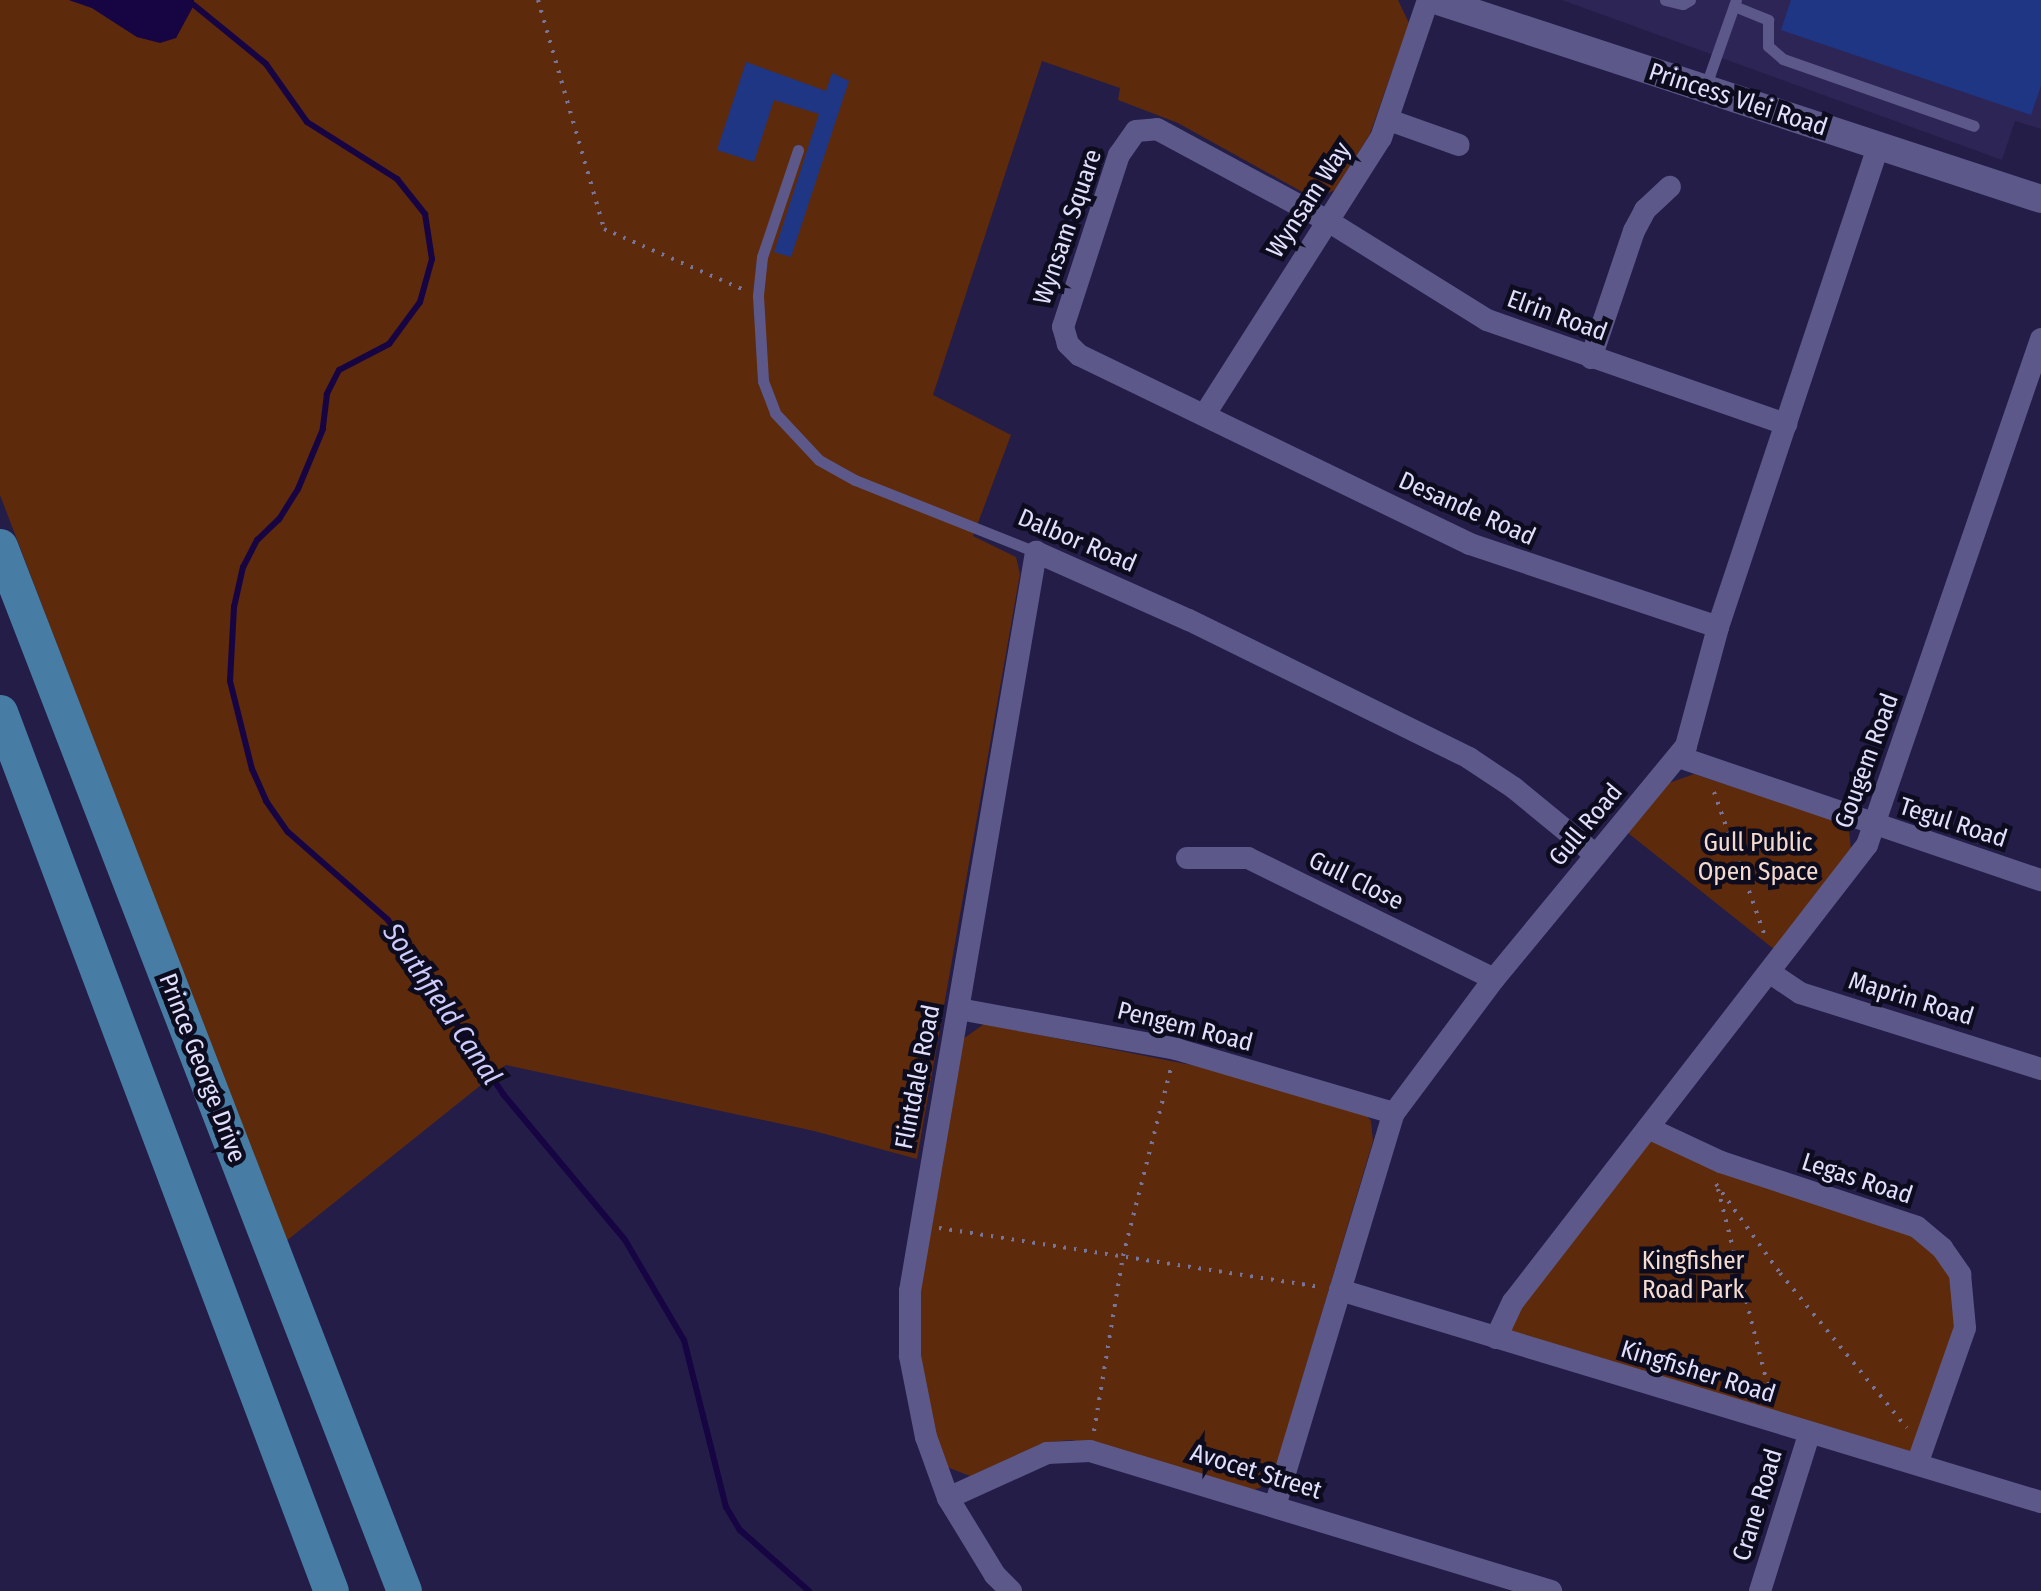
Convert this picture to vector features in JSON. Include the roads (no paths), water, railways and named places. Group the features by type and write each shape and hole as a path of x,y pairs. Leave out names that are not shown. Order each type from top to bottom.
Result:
{"main road":[{"name":"Prince George Drive","path":"0,546 404,1591"},
{"path":"0,712 331,1591"}],"street":[{"name":"Princess Vlei Road","path":"1432,0 2041,199"},
{"name":"Wynsam Way","path":"1205,414 1389,120 1432,0"},
{"path":"1389,120 1459,145"},
{"name":"Wynsam Square","path":"1205,414 1079,356 1068,344 1063,327 1119,154 1136,131 1157,129 1328,221"},
{"name":"Gull Road","path":"1276,1506 1394,1113 1494,979 1679,757 1690,732 1718,626 1878,146"},
{"path":"1591,358 1634,231 1645,210 1670,186"},
{"name":"Elrin Road","path":"1328,221 1487,320 1786,424"},
{"name":"Gougem Road","path":"1496,1338 1513,1302 1877,826 2041,339"},
{"name":"Desande Road","path":"1205,414 1470,544 1718,626"},
{"name":"Dalbor Road","path":"1036,552 1190,620 1469,758 1514,788 1596,855"},
{"name":"Flintdale Road","path":"1011,1591 995,1575 948,1498 926,1438 910,1356 910,1291 918,1224 959,1009 1036,552"},
{"name":"Tegul Road","path":"1679,757 2041,880"},
{"name":"Gull Close","path":"1188,858 1248,858 1494,979"},
{"name":"Maprin Road","path":"1769,972 1800,993 2041,1069"},
{"name":"Pengem Road","path":"959,1009 1176,1049 1394,1113"},
{"name":"Legas Road","path":"1648,1128 1719,1173 1917,1228 1942,1248 1960,1274 1964,1328 1917,1464"},
{"name":"Kingfisher Road","path":"1340,1290 1809,1435 2041,1502"},
{"name":"Crane Road","path":"1760,1591 1809,1435"},
{"name":"Avocet Street","path":"948,1498 1047,1453 1090,1450 1276,1506 1506,1585 1552,1591"}],"lane":[{"path":"1665,0 1683,4 1690,0"},
{"path":"1705,88 1735,3 1768,20 1768,46 1782,58 1974,126"},
{"name":"Dalbor Road","path":"798,150 762,258 758,296 763,381 775,413 794,438 819,460 854,480 1036,552"}],"waterway":[{"name":"Southfield Canal","path":"194,5 266,64 307,122 397,179 425,214 432,259 420,302 389,344 339,370 327,394 323,429 298,489 279,519 257,540 243,567 234,607 230,681 252,769 266,801 288,832 388,920 503,1094 625,1240 684,1340 726,1507 740,1530 809,1591"}],"park label":[{"name":"Gull Public Open Space","path":"1758,858"},
{"name":"Kingfisher Road Park","path":"1693,1276"}]}
